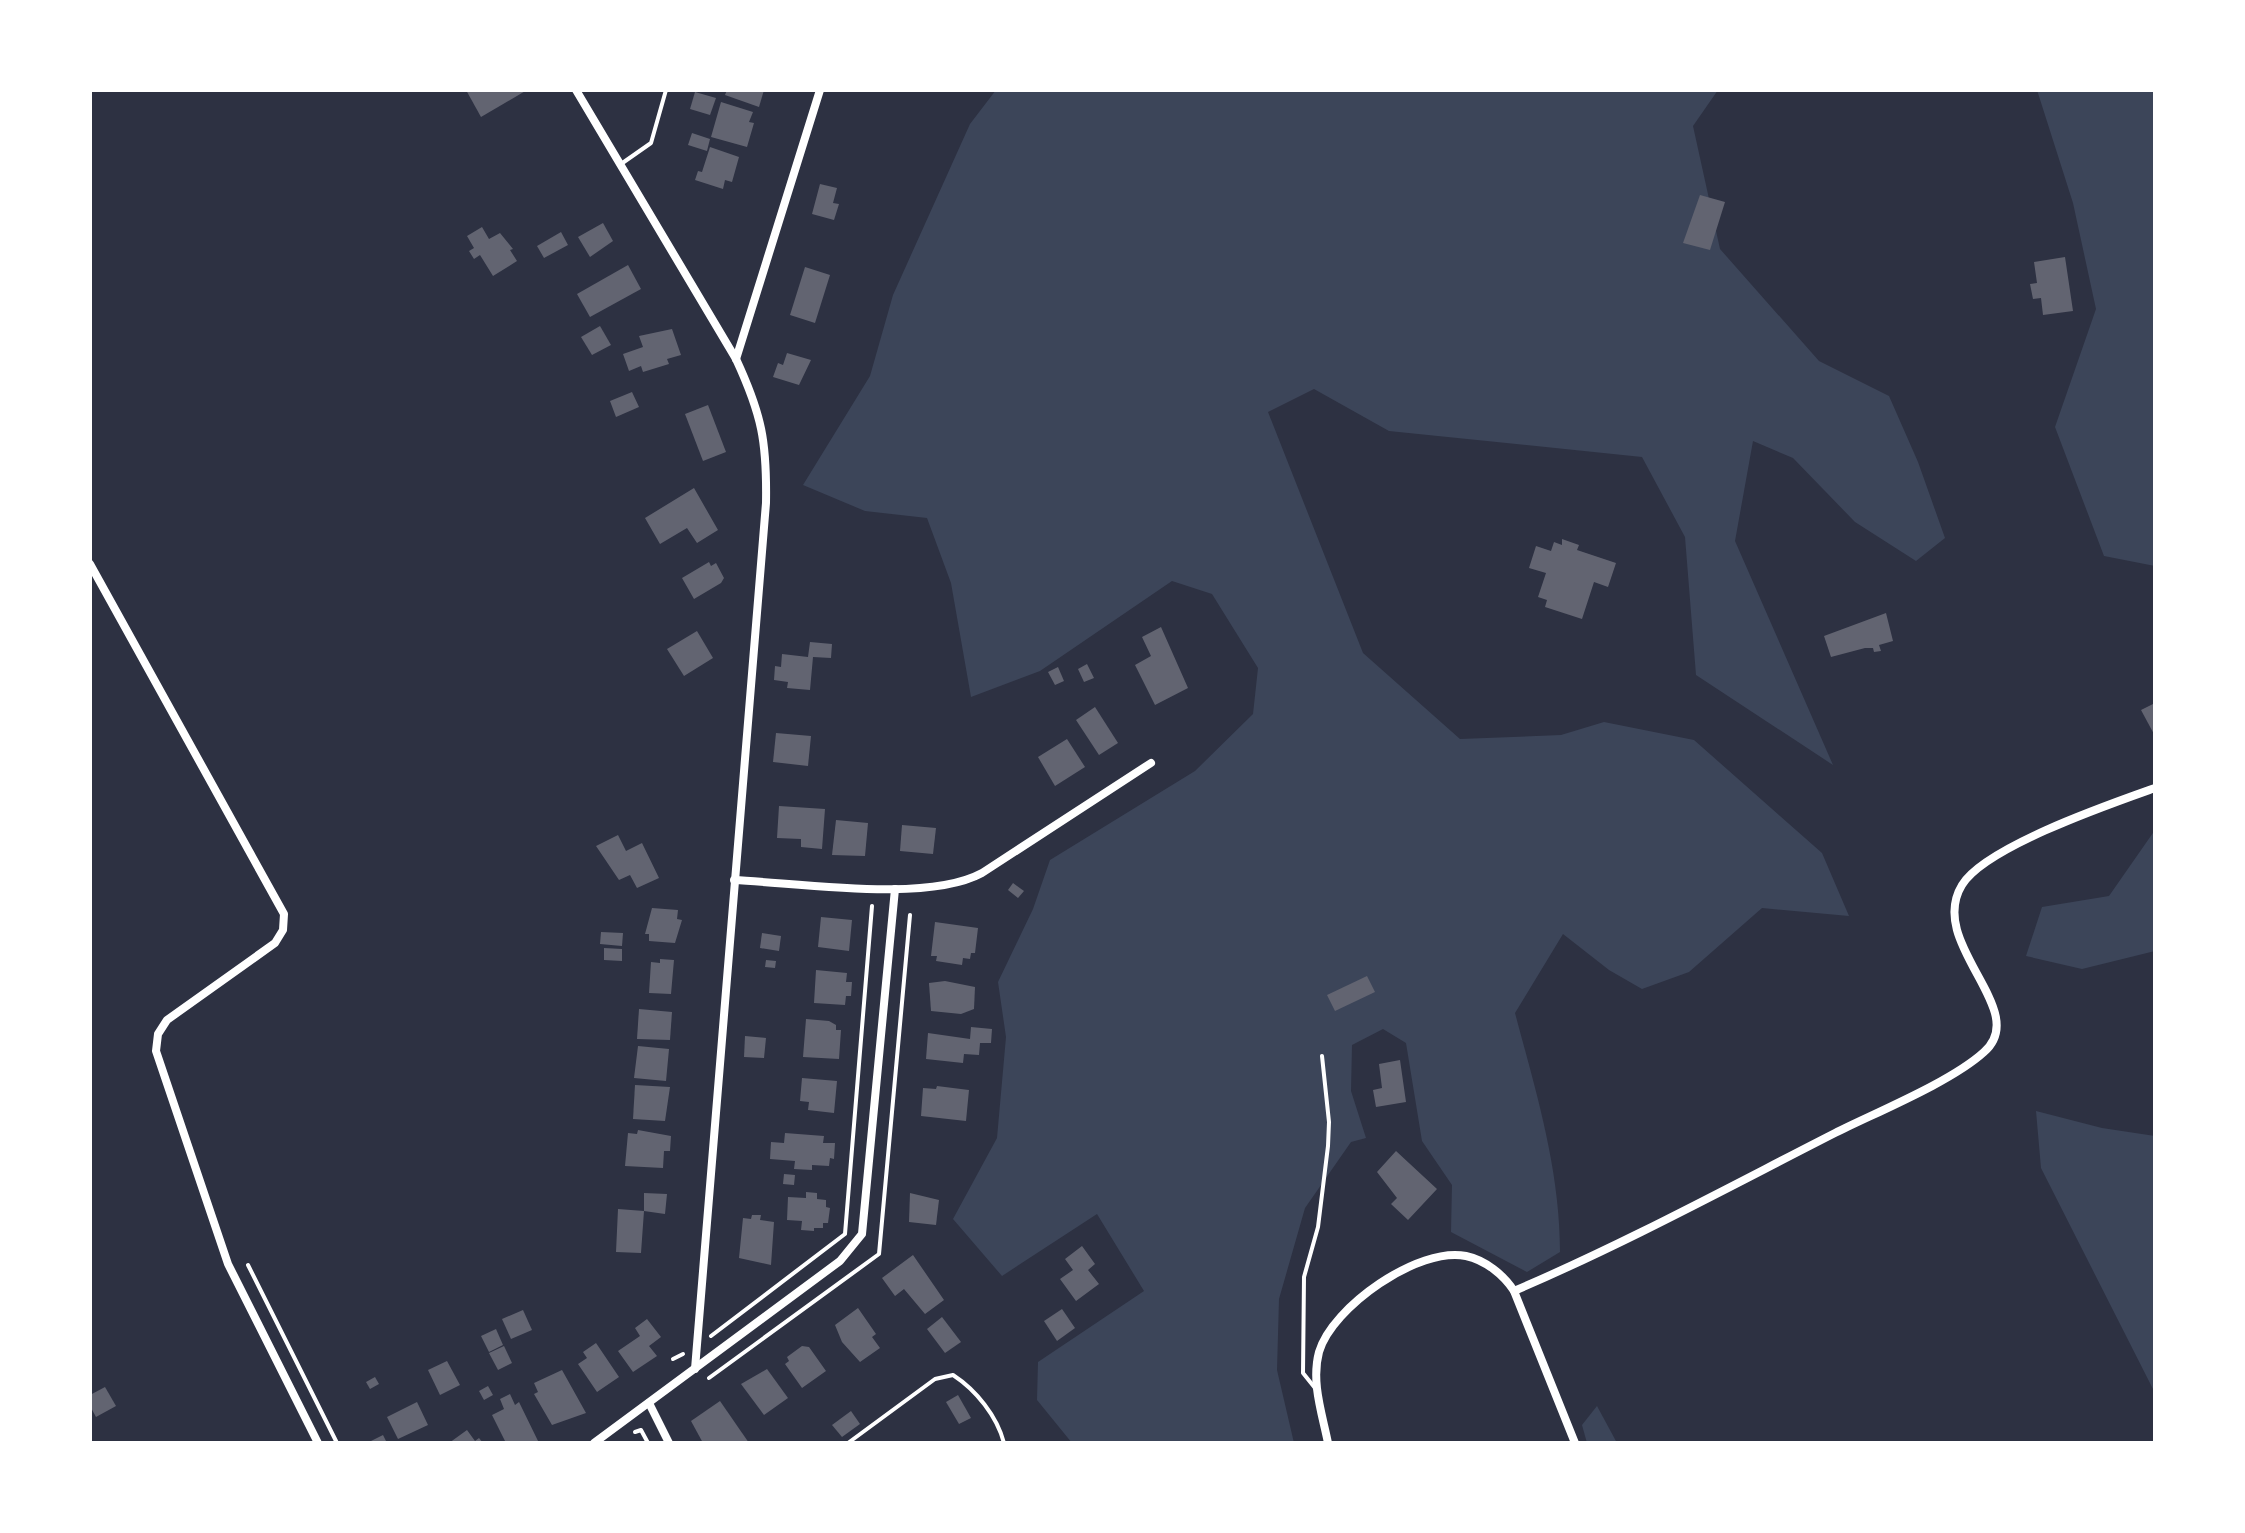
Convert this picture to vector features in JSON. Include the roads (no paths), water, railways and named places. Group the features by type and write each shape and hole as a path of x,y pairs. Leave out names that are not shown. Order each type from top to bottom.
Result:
{"street":[{"path":"576,90 736,359 761,416 767,460 695,1369"},
{"path":"736,359 820,90"},
{"path":"90,564 284,914 283,930 275,943 167,1020 158,1034 156,1051 228,1264 318,1443"},
{"path":"734,880 895,889 945,888 969,880 1151,763"},
{"path":"1514,1291 1576,1265 1915,1094 1986,1051 1995,1034 1995,1013 1953,929 1962,885 1972,873 2001,853 2155,788"},
{"path":"594,1443 840,1261 862,1234 895,889"},
{"path":"1328,1443 1316,1390 1319,1351 1335,1322 1357,1300 1401,1272 1424,1261 1465,1255 1505,1277 1514,1291 1575,1443"},
{"path":"649,1403 669,1443"}],"lane":[{"path":"621,164 651,143 666,90"},
{"path":"1316,1390 1303,1373 1303,1326 1304,1277 1318,1227 1328,1146 1329,1122 1322,1056"},
{"path":"848,1443 935,1379 953,1375 973,1388 1001,1432 1004,1443"}]}
